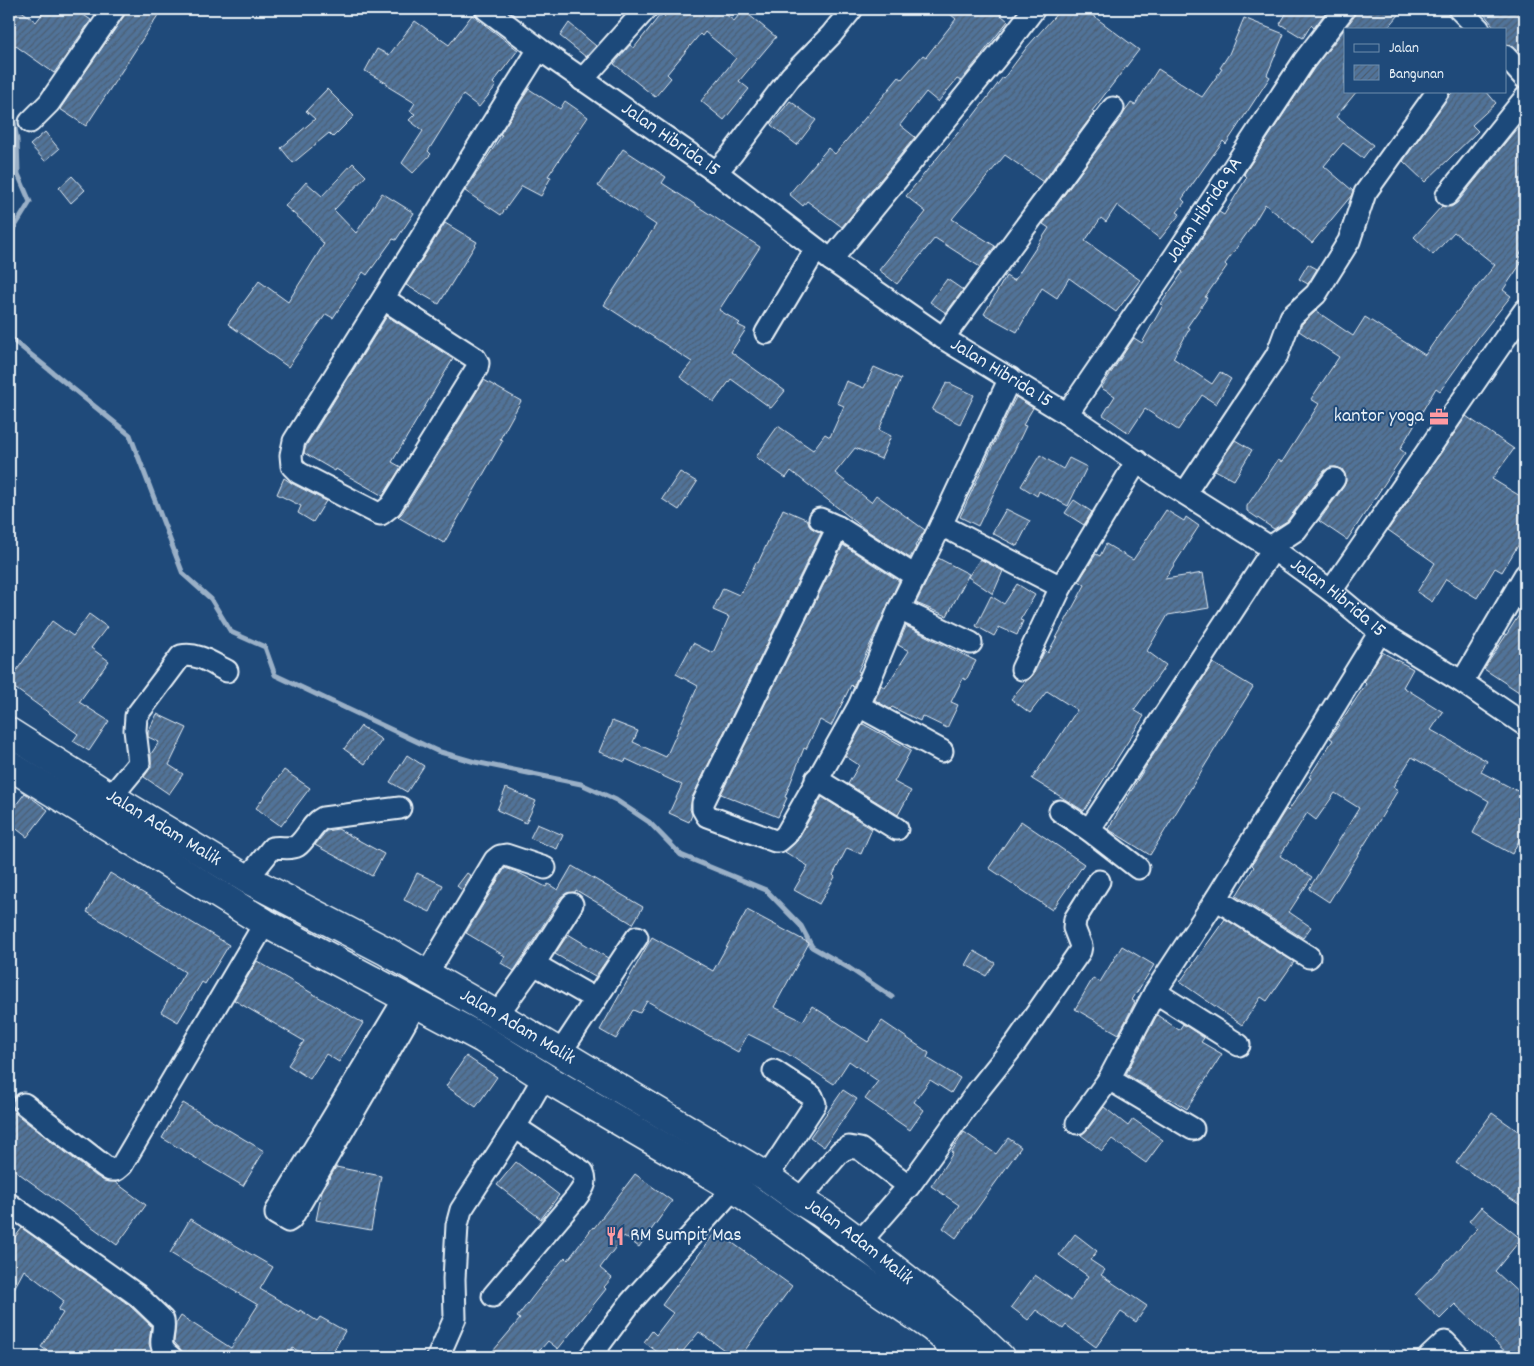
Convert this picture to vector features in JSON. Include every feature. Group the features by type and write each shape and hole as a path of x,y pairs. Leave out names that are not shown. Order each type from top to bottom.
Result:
{"main road":[{"name":"Jalan Adam Malik","path":"9,732 103,807 265,923 483,1039 743,1194 932,1328 966,1357"},
{"name":"Jalan Adam Malik","path":"11,770 103,807 247,879 386,951 497,1015 767,1177 821,1213 969,1328 1000,1357"},
{"path":"483,1039 497,1015"},
{"path":"544,1077 560,1054"},
{"path":"743,1194 767,1177"},
{"path":"841,1265 860,1242"}],"street":[{"name":"Jalan Hibrida 15","path":"486,9 582,80 716,172 824,254 943,338 1068,414 1185,493 1272,548 1331,591 1380,632 1462,682 1525,726"},
{"path":"582,80 646,9"},
{"path":"716,172 732,154 791,76 831,35 852,9"},
{"path":"766,333 824,254 999,55 1034,9"},
{"name":"Jalan Hibrida 9A","path":"1068,414 1304,61 1344,9"},
{"path":"1459,9 1478,28"},
{"path":"30,122 49,103 105,13"},
{"path":"384,298 475,358 478,363 477,368 391,506 381,514 299,473 292,466 291,455 294,441 539,49"},
{"path":"1506,57 1525,78"},
{"path":"1185,493 1277,355 1292,317 1316,294 1349,240 1365,193 1437,92"},
{"path":"1447,195 1525,98"},
{"path":"943,338 1113,108"},
{"path":"1331,591 1525,310"},
{"path":"915,576 829,523 703,803 703,809 707,816 775,841 779,841 786,835 859,706 899,610 1010,378"},
{"path":"1022,669 1061,587 1137,461"},
{"path":"1089,830 1272,548 1296,530 1334,479"},
{"path":"941,525 1061,587"},
{"path":"1462,682 1525,575"},
{"path":"899,610 972,643"},
{"path":"1077,1123 1109,1079 1155,992 1216,899 1380,632"},
{"path":"103,807 139,763 135,730 136,716 181,656 195,655 227,671"},
{"path":"859,706 942,751"},
{"path":"816,779 897,829"},
{"path":"247,879 272,848 298,845 317,821 323,818 400,808"},
{"path":"1060,811 1089,830 1138,868"},
{"path":"426,975 494,860 506,855 545,868"},
{"path":"860,1242 908,1186 980,1088 1016,1043 1080,951 1082,946 1074,928 1074,919 1099,881"},
{"path":"1216,899 1309,957"},
{"path":"497,1015 534,964 572,904"},
{"path":"24,1104 104,1166 110,1170 116,1170 122,1165 265,923"},
{"path":"560,1054 637,937"},
{"path":"534,964 595,999"},
{"path":"1155,992 1239,1045"},
{"path":"389,1037 388,1053 291,1219 288,1221 281,1218 276,1212 389,1037 410,1001"},
{"path":"767,1177 815,1104 812,1096 774,1071"},
{"path":"438,1357 455,1318 454,1279 457,1225 461,1210 515,1127 544,1077"},
{"path":"1109,1079 1193,1129"},
{"path":"494,1296 576,1198 586,1180 583,1172 515,1127"},
{"path":"799,1200 840,1152 849,1147 860,1149 908,1186"},
{"path":"590,1357 631,1302 743,1194"},
{"path":"9,1204 137,1294 163,1320 163,1350 172,1357"},
{"path":"1429,1357 1445,1342 1459,1357"}],"building":[{"path":"9,9 19,9 36,22 46,9 75,9 91,20 54,73 9,41"},
{"path":"126,9 162,9 86,126 60,109 124,16"},
{"path":"671,9 719,9 734,21 743,10 776,37 739,81 749,89 724,120 701,101 736,58 705,32 702,36 700,34 667,74 671,78 655,97 614,64 630,45 634,48 660,15 663,18"},
{"path":"944,9 994,9 1008,21 961,81 957,79 938,102 926,92 900,125 915,137 842,227 807,201 803,206 789,194 828,148 835,154 899,77 902,79 923,55 926,57 956,19"},
{"path":"1061,9 1084,9 1139,50 1092,111 1094,113 1043,182 1005,155 952,219 995,246 980,267 935,238 897,284 879,270 926,212 906,196 971,119 1027,47"},
{"path":"1289,9 1328,9 1314,28 1311,25 1303,38 1280,24"},
{"path":"1356,9 1404,9 1388,28 1345,28 1354,17"},
{"path":"1480,9 1525,9 1525,60 1514,47 1506,44 1506,28 1495,28"},
{"path":"472,15 518,50 493,83 496,86 479,107 463,95 428,151 431,154 413,173 402,163 423,131 409,120 415,114 410,111 415,103 365,71 377,49 389,55 415,21 449,45"},
{"path":"1244,18 1284,34 1267,75 1270,77 1226,144 1223,141 1182,199 1185,202 1177,212 1180,214 1160,239 1117,205 1106,222 1101,218 1085,241 1140,280 1116,312 1069,278 1057,298 1042,288 1017,332 984,314 1006,276 1014,281 1049,228 1043,224 1131,103 1135,105 1158,69 1202,97 1222,69 1220,68 1229,54"},
{"path":"569,23 596,46 586,57 560,36"},
{"path":"1344,30 1344,92 1356,92 1336,117 1373,145 1363,158 1343,143 1324,166 1353,191 1351,196 1312,243 1265,204 1225,264 1227,266 1187,327 1190,328 1173,358 1212,384 1220,372 1231,379 1216,404 1202,395 1178,430 1145,409 1129,433 1103,415 1115,396 1101,388 1134,338 1142,343 1163,305 1161,304 1183,272 1180,270 1219,212 1224,215 1247,177 1244,174 1314,68"},
{"path":"327,89 354,116 333,137 329,133 293,163 281,148 315,119 306,111"},
{"path":"529,89 560,109 565,101 588,117 548,176 551,177 541,196 522,186 501,215 465,191 502,135 500,134"},
{"path":"1453,92 1487,92 1496,103 1472,125 1478,131 1425,182 1403,161"},
{"path":"790,101 816,120 797,145 771,125"},
{"path":"1525,118 1525,247 1519,256 1524,259 1503,290 1511,296 1440,391 1436,388 1400,449 1405,453 1347,540 1319,521 1346,481 1342,469 1336,467 1330,467 1324,471 1287,521 1274,529 1247,511 1247,506 1278,460 1282,462 1319,404 1311,399 1339,357 1299,331 1302,324 1316,311 1353,336 1365,317 1425,355 1446,325 1495,265 1454,232 1433,255 1414,237 1442,206 1451,207 1457,203"},
{"path":"45,132 59,149 45,161 30,145"},
{"path":"623,149 666,177 662,183 760,247 719,310 746,329 731,352 785,391 771,408 731,379 714,402 680,377 692,362 604,305 656,225 598,186"},
{"path":"353,163 366,176 334,210 356,233 382,193 414,213 396,240 393,239 367,275 363,272 333,318 326,314 288,367 228,324 259,281 288,302 324,244 308,226 285,206 306,182 322,196"},
{"path":"72,176 85,190 71,203 59,188"},
{"path":"445,223 477,242 439,304 406,285"},
{"path":"1308,264 1317,269 1308,284 1299,279"},
{"path":"947,279 963,290 946,313 930,302"},
{"path":"387,316 453,359 392,462 401,467 383,496 304,453 306,446"},
{"path":"874,367 901,379 879,430 891,436 881,459 855,448 835,473 871,502 876,495 925,530 910,558 866,530 791,471 786,478 756,457 778,426 813,450 825,434 830,437 844,406 837,403 846,381 864,388"},
{"path":"484,380 521,401 500,439 503,440 444,543 398,517"},
{"path":"947,382 974,395 960,424 932,410"},
{"path":"1016,397 1033,408 1023,425 1026,426 978,526 960,517"},
{"path":"1466,416 1514,449 1492,479 1525,499 1525,534 1502,572 1495,568 1477,598 1446,579 1432,602 1417,592 1435,563 1388,530"},
{"path":"1235,440 1252,450 1234,480 1215,470"},
{"path":"1040,455 1063,469 1069,458 1087,467 1068,506 1039,491 1037,496 1021,486"},
{"path":"680,472 697,482 679,510 662,499"},
{"path":"284,478 326,501 313,522 298,513 301,506 277,494"},
{"path":"1074,500 1092,512 1084,525 1065,513"},
{"path":"783,509 808,520 810,527 821,533 692,798 690,809 692,815 689,822 669,813 682,785 626,759 625,762 599,752 612,721 638,731 633,742 666,757 698,686 676,674 693,643 713,653 729,617 713,610 723,588 739,595 742,592 756,562 758,563"},
{"path":"1006,509 1030,521 1017,546 992,533"},
{"path":"1166,510 1184,521 1186,517 1199,526 1165,579 1203,573 1209,608 1168,615 1147,651 1166,665 1134,710 1144,716 1084,811 1032,779 1077,710 1047,691 1030,713 1011,699 1033,675 1045,650 1048,653 1085,585 1079,581 1096,554 1100,556 1106,544 1133,560"},
{"path":"843,545 899,581 858,671 860,672 853,687 851,685 831,726 820,720 806,749 804,748 785,797 787,798 778,817 721,794"},
{"path":"938,558 969,574 947,616 916,603"},
{"path":"980,559 1003,571 993,594 968,577"},
{"path":"1017,584 1035,595 1020,620 1023,621 1017,635 999,627 994,636 976,626 991,596 1004,604"},
{"path":"1525,606 1525,696 1484,669"},
{"path":"89,614 107,627 91,648 109,661 79,702 109,721 89,751 73,741 78,734 9,684 9,681 52,621 73,636"},
{"path":"906,626 976,661 966,680 963,678 951,702 958,705 947,728 922,716 920,721 892,707 890,709 875,700 881,685 885,688 909,651 898,645"},
{"path":"1382,652 1413,669 1403,687 1443,712 1431,730 1487,761 1481,772 1525,795 1525,829 1512,854 1473,833 1489,801 1412,757 1393,787 1398,790 1329,902 1309,889 1359,808 1335,793 1316,820 1307,813 1280,856 1312,877 1289,912 1311,927 1303,938 1236,896 1254,867 1252,865 1286,809 1288,811 1311,778 1309,777 1333,740 1330,738 1366,684 1364,682"},
{"path":"1213,663 1253,687 1150,855 1108,829"},
{"path":"157,714 187,728 169,765 183,774 169,794 144,777 151,767 151,754 159,742 148,737 148,732"},
{"path":"863,724 911,750 894,782 911,791 898,815 848,784 859,765 845,756"},
{"path":"361,726 382,740 365,764 344,749"},
{"path":"407,755 424,766 407,792 390,782"},
{"path":"284,770 310,788 281,826 256,808"},
{"path":"506,788 536,801 526,823 497,810"},
{"path":"25,793 48,810 27,837 9,823 9,814"},
{"path":"822,797 872,829 861,854 847,848 833,875 835,877 819,904 794,890 808,866 785,852 797,841"},
{"path":"1021,821 1084,864 1052,910 989,868"},
{"path":"537,824 563,835 557,849 530,838"},
{"path":"338,829 384,854 372,876 315,845 326,831"},
{"path":"572,866 643,907 633,924 576,890 575,892 567,893 561,897 514,971 501,963 505,956 466,933 505,868 546,887 548,884 558,890"},
{"path":"110,873 229,945 205,984 202,982 178,1022 161,1012 185,972 87,912"},
{"path":"417,873 443,885 430,912 404,900"},
{"path":"467,873 471,876 462,890 457,886"},
{"path":"747,910 809,943 774,1007 803,1021 812,1006 868,1042 882,1021 929,1053 927,1058 960,1078 951,1093 930,1080 914,1102 924,1110 910,1130 865,1099 878,1081 849,1061 834,1084 786,1053 748,1034 738,1052 647,1001 640,1013 633,1010 616,1039 600,1030 652,937 713,971"},
{"path":"1225,919 1294,962 1267,1001 1261,997 1242,1025 1180,982"},
{"path":"568,934 608,958 595,977 555,954"},
{"path":"1122,946 1154,965 1132,1000 1135,1002 1119,1034 1075,1009 1093,978 1100,982"},
{"path":"974,951 995,963 986,976 966,965"},
{"path":"257,961 363,1023 339,1062 326,1054 310,1079 288,1065 304,1041 234,1000"},
{"path":"1157,1015 1179,1030 1183,1024 1204,1038 1201,1042 1222,1054 1187,1109 1126,1074"},
{"path":"466,1056 497,1077 476,1107 446,1086"},
{"path":"843,1090 857,1099 824,1147 810,1137"},
{"path":"183,1103 264,1151 243,1186 162,1138"},
{"path":"9,1105 16,1114 96,1176 104,1181 115,1182 146,1205 117,1245 9,1166"},
{"path":"1104,1107 1128,1126 1133,1119 1163,1140 1146,1163 1112,1139 1102,1151 1081,1135"},
{"path":"1492,1113 1525,1136 1525,1208 1456,1163"},
{"path":"964,1132 996,1154 1008,1138 1021,1147 956,1238 943,1228 959,1205 931,1186 953,1153 951,1152"},
{"path":"516,1162 559,1195 541,1219 497,1185"},
{"path":"336,1167 381,1176 371,1230 316,1220 322,1191"},
{"path":"635,1174 672,1201 639,1247 624,1236 600,1268 612,1278 604,1287 606,1289 558,1349 548,1341 534,1357 488,1357 520,1319 517,1317 545,1281 565,1257 568,1260"},
{"path":"1481,1207 1521,1239 1495,1271 1525,1299 1525,1357 1511,1357 1455,1304 1440,1319 1415,1295 1478,1228 1469,1221"},
{"path":"190,1219 273,1267 260,1289 317,1321 320,1317 345,1331 330,1357 308,1357 293,1348 287,1357 183,1357 183,1352 174,1342 176,1324 181,1316 231,1348 258,1305 170,1253"},
{"path":"22,1228 129,1305 151,1326 149,1344 154,1357 75,1357 66,1351 62,1357 57,1357 41,1347 63,1313 58,1310 64,1301 24,1270 9,1298 9,1245"},
{"path":"716,1231 792,1286 740,1357 734,1357 699,1332 678,1357 664,1357 644,1342 652,1331 656,1335 673,1313 662,1305"},
{"path":"1075,1234 1097,1251 1090,1260 1105,1270 1101,1275 1147,1306 1136,1322 1121,1312 1096,1347 1066,1325 1063,1329 1036,1310 1028,1320 1011,1307 1035,1275 1071,1301 1088,1276 1059,1255"}],"waterway":[{"path":"9,112 14,123 17,140 18,174 30,202 9,236"},
{"path":"9,337 130,435 183,574 211,599 231,632 265,647 275,675 437,751 475,762 581,784 616,800 649,822 681,855 766,890 801,926 812,947 849,968 892,997"}],"place":[{"name":"kantor yoga","path":"1439,417"},
{"name":"RM Sumpit Mas","path":"615,1236"}]}
